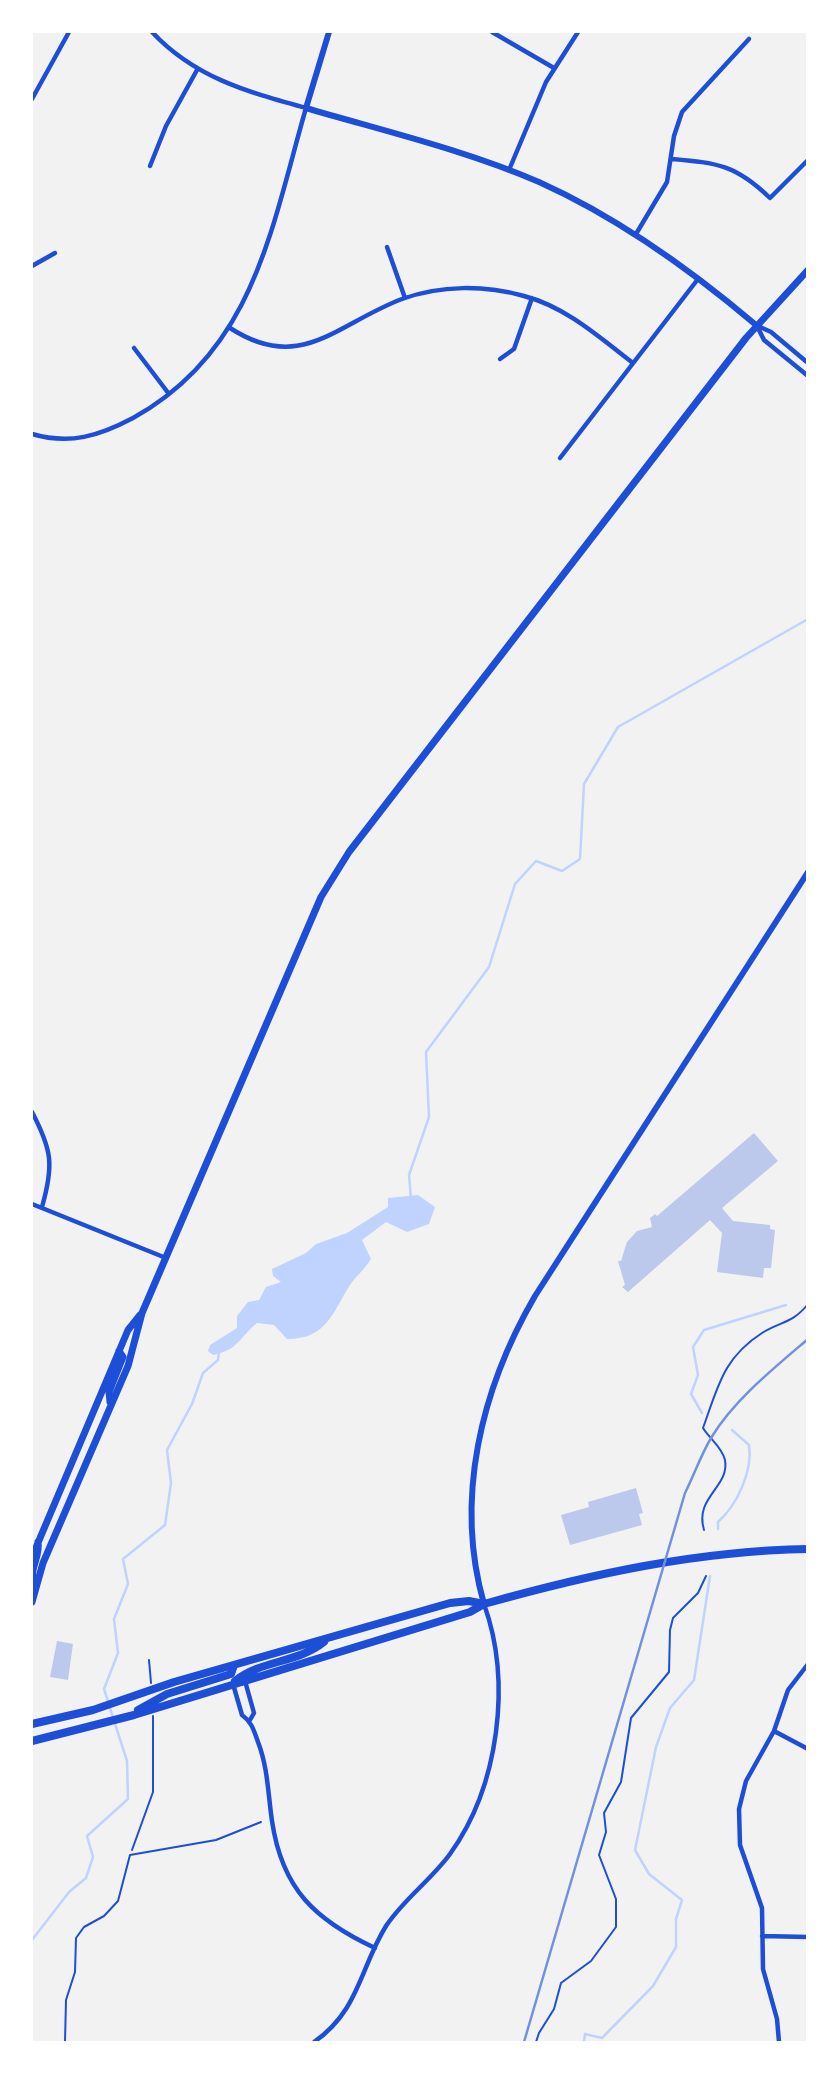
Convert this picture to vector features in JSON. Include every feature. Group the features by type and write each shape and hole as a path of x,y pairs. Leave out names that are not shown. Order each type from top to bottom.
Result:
{"main road":[{"path":"32,1602 36,1586 138,1335 142,1313 309,922 339,868 756,325 807,270"},
{"path":"32,1557 128,1329 142,1313"},
{"path":"110,1406 109,1392 123,1357 119,1351"},
{"path":"36,1586 32,1571 40,1552 38,1542"},
{"path":"32,1741 129,1716 470,1612 484,1604 580,1578 691,1556 807,1549"},
{"path":"32,1724 93,1710 234,1665 450,1603 469,1601 484,1604"},
{"path":"233,1683 250,1670 311,1652 329,1637"},
{"path":"129,1716 167,1694 231,1674 234,1665"}],"street":[{"path":"32,99 69,32"},
{"path":"152,32 197,69 234,87 509,170 572,198 636,234 756,325 771,332 807,363"},
{"path":"32,435 61,440 98,435 146,410 198,368 230,328 260,268 329,32"},
{"path":"492,32 554,68"},
{"path":"509,170 533,109 554,68 578,32"},
{"path":"636,234 664,189 676,128 686,105 749,39"},
{"path":"150,166 166,126 197,69"},
{"path":"672,159 730,167 751,180 770,198 807,160"},
{"path":"387,247 405,298"},
{"path":"32,266 55,253"},
{"path":"560,458 698,279"},
{"path":"230,328 265,346 297,348 322,340 405,298 464,288 504,291 532,298 567,315 633,363"},
{"path":"500,359 514,349 532,298"},
{"path":"756,325 764,340 807,376"},
{"path":"134,348 169,394"},
{"path":"314,2042 334,2026 351,2003 375,1948 396,1912 459,1841 482,1792 500,1692 497,1651 473,1551 470,1498 484,1414 506,1350 535,1296 807,872"},
{"path":"32,1112 47,1142 51,1162 41,1207"},
{"path":"32,1205 166,1258"},
{"path":"779,2042 777,2019 763,1969 759,1896 740,1845 738,1809 746,1781 774,1731 788,1690 807,1664"},
{"path":"245,1680 254,1713 250,1720"},
{"path":"233,1683 243,1715 250,1720 265,1763 279,1852 289,1878 301,1896 326,1921 375,1948"},
{"path":"774,1731 807,1749"},
{"path":"762,1936 807,1937"}],"path":[{"path":"704,1530 700,1517 702,1508 717,1487 725,1458 704,1431 721,1376 737,1352 766,1331 796,1318 807,1304"},
{"path":"536,2042 554,2009 561,1983 591,1961 617,1927 616,1899 599,1855 605,1836 604,1813 621,1782 631,1718 669,1672 670,1630 673,1618 698,1593 706,1576"},
{"path":"149,1660 151,1684"},
{"path":"132,1850 153,1792 152,1708"},
{"path":"65,2042 66,2000 75,1972 76,1938 83,1927 104,1916 118,1901 130,1855 216,1840 261,1822"}],"water":[{"path":"418,1195 435,1207 429,1224 407,1232 386,1222 362,1240 371,1259 320,1329 300,1338 287,1339 274,1325 257,1323 228,1350 213,1355 208,1351 210,1345 237,1328 237,1316 248,1302 259,1300 266,1287 281,1282 273,1276 272,1269 306,1253 316,1244 347,1233 388,1207 388,1198"}],"building":[{"path":"754,1133 778,1161 722,1208 733,1221 770,1225 770,1229 775,1230 771,1268 764,1268 763,1278 717,1272 722,1233 710,1220 628,1292 622,1287 625,1285 618,1261 621,1261 627,1242 637,1231 652,1227 650,1218 655,1214 657,1216"},
{"path":"636,1488 643,1513 639,1514 642,1525 570,1545 561,1515 589,1507 588,1502"},
{"path":"57,1641 73,1644 68,1680 50,1677"}],"waterway":[{"path":"411,1199 409,1175 429,1117 426,1052 489,967 515,884 536,861 562,871 580,859 584,784 618,727 808,619"},
{"path":"702,1413 691,1394 698,1375 693,1347 704,1330 786,1305"},
{"path":"108,1701 104,1689 118,1653 114,1619 128,1584 123,1559 165,1525 171,1483 167,1450 192,1404 203,1373 218,1360 219,1352"},
{"path":"718,1529 718,1522 737,1497 749,1466 749,1445 732,1430"},
{"path":"584,2042 585,2034 602,2038 653,1986 676,1947 676,1919 682,1900 649,1874 635,1850 656,1747 670,1708 694,1680 710,1576"},
{"path":"32,1940 69,1892 86,1878 93,1857 87,1836 128,1799 127,1761 110,1708"}],"railway":[{"path":"524,2042 685,1493 720,1424 755,1385 808,1339"}]}
